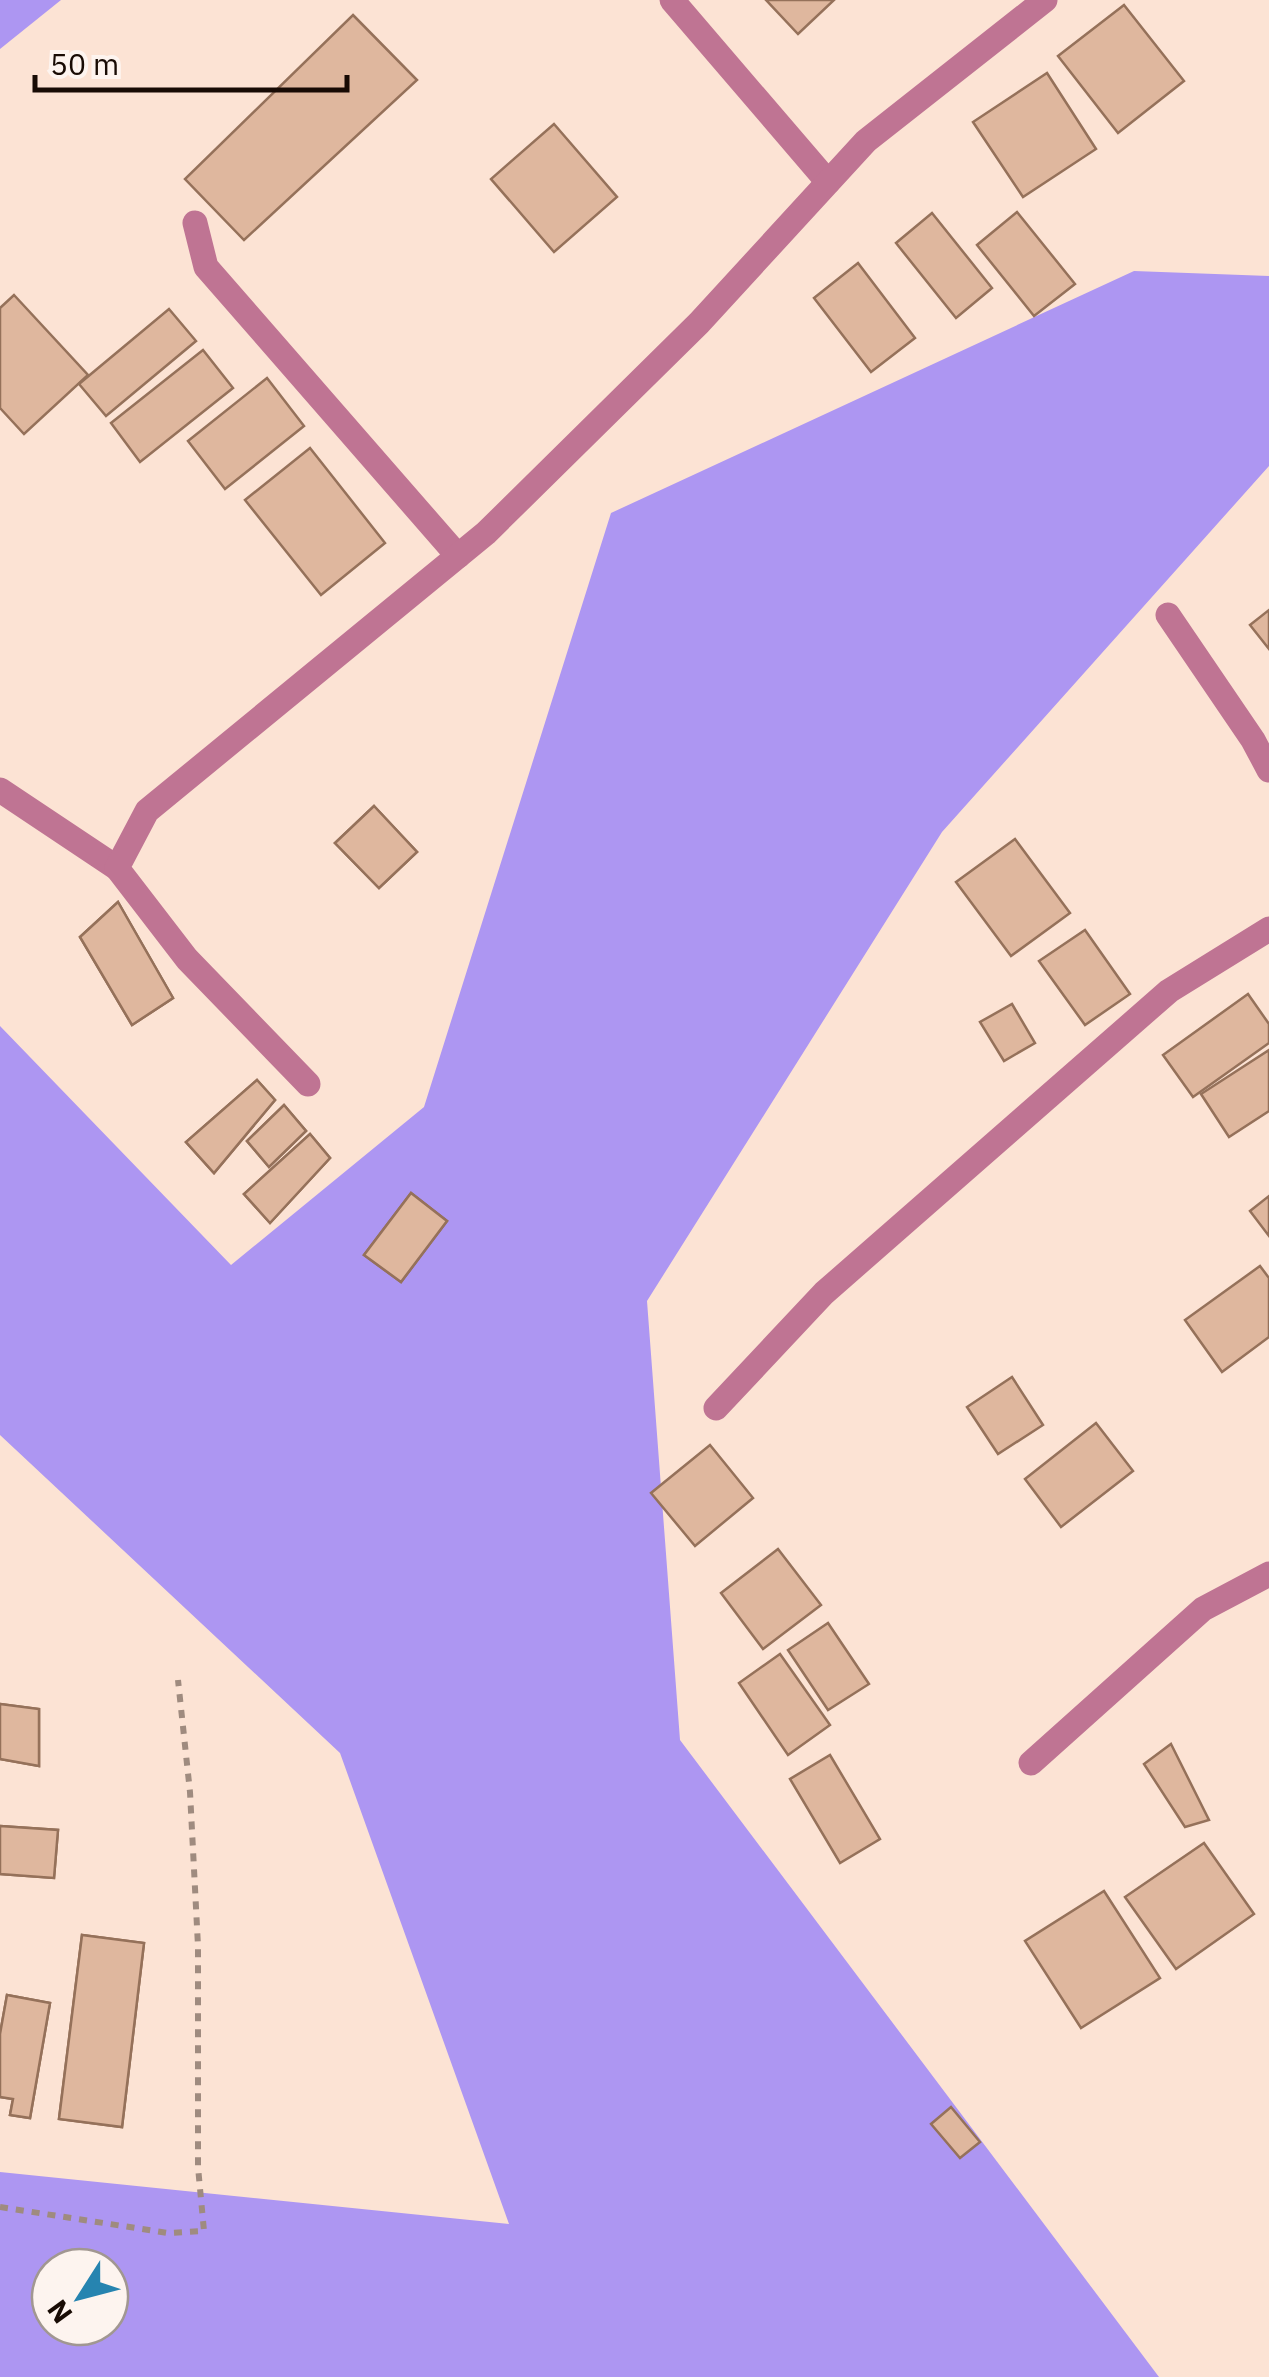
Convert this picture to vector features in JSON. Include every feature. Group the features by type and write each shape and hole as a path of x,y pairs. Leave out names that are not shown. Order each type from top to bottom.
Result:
{"street":[{"path":"672,0 828,182"},
{"path":"117,868 147,811 486,533 698,323 866,141 1044,0"},
{"path":"196,223 206,267 458,556"},
{"path":"1168,615 1269,770"},
{"path":"0,790 117,868 187,959 308,1084"},
{"path":"716,1408 824,1293 1169,992 1269,929"},
{"path":"1031,1762 1204,1609 1269,1574"}],"path":[{"path":"0,2207 168,2233 204,2231 198,2167 198,1946 190,1792 178,1680"}],"shaded area":[{"path":"0,0 61,0 0,49"},
{"path":"1134,271 1269,276 1269,466 942,832 647,1301 680,1740 1159,2377 0,2377 0,2172 509,2224 340,1753 0,1435 0,1026 231,1265 424,1107 611,513"}],"building":[{"path":"766,0 834,0 798,34"},
{"path":"1124,5 1184,81 1118,133 1058,56"},
{"path":"353,15 417,80 244,240 185,179"},
{"path":"1047,73 1096,149 1023,197 973,122"},
{"path":"554,124 617,197 554,252 491,179"},
{"path":"1017,212 1075,284 1034,316 977,245"},
{"path":"932,213 992,288 956,318 896,243"},
{"path":"858,263 915,338 871,372 814,298"},
{"path":"14,295 88,375 24,434 0,408 0,308"},
{"path":"169,309 196,341 106,416 79,384"},
{"path":"203,350 233,388 140,462 111,423"},
{"path":"267,378 304,426 225,489 188,441"},
{"path":"310,448 385,543 321,595 245,500"},
{"path":"1269,610 1269,649 1250,625"},
{"path":"374,806 417,852 379,888 335,843"},
{"path":"374,806 417,852 379,888 335,843"},
{"path":"1015,839 1070,913 1011,956 956,882"},
{"path":"118,902 173,998 132,1025 80,937"},
{"path":"118,902 173,998 132,1025 80,937"},
{"path":"1085,930 1130,994 1085,1025 1039,961"},
{"path":"1248,994 1269,1024 1269,1043 1193,1097 1163,1055"},
{"path":"1012,1004 1035,1043 1004,1061 980,1022"},
{"path":"1269,1050 1269,1111 1229,1137 1201,1094"},
{"path":"257,1080 275,1100 214,1173 186,1142"},
{"path":"257,1080 275,1100 214,1173 186,1142"},
{"path":"284,1105 306,1131 269,1167 247,1141"},
{"path":"284,1105 306,1131 269,1167 247,1141"},
{"path":"310,1134 330,1158 270,1223 244,1194"},
{"path":"310,1134 330,1158 270,1223 244,1194"},
{"path":"411,1193 447,1221 401,1282 364,1255"},
{"path":"411,1193 447,1221 401,1282 364,1255"},
{"path":"1269,1196 1269,1236 1250,1211"},
{"path":"1260,1266 1269,1278 1269,1337 1222,1372 1185,1320"},
{"path":"1012,1377 1043,1425 998,1454 967,1407"},
{"path":"1096,1423 1133,1471 1061,1527 1025,1479"},
{"path":"710,1445 753,1498 695,1546 651,1493"},
{"path":"778,1549 821,1605 763,1649 721,1593"},
{"path":"828,1623 869,1684 828,1710 788,1650"},
{"path":"780,1654 830,1725 788,1755 739,1683"},
{"path":"0,1704 39,1709 39,1766 0,1759"},
{"path":"0,1704 39,1709 39,1766 0,1759"},
{"path":"1171,1744 1209,1820 1185,1827 1144,1764"},
{"path":"830,1755 880,1839 840,1863 790,1779"},
{"path":"0,1826 58,1830 54,1878 0,1874"},
{"path":"0,1826 58,1830 54,1878 0,1874"},
{"path":"1204,1843 1254,1914 1176,1969 1125,1897"},
{"path":"1104,1891 1160,1978 1081,2028 1025,1941"},
{"path":"82,1935 144,1943 122,2127 59,2119"},
{"path":"82,1935 144,1943 122,2127 59,2119"},
{"path":"7,1995 50,2003 30,2118 10,2115 13,2099 0,2097 0,2034"},
{"path":"7,1995 50,2003 30,2118 10,2115 13,2099 0,2097 0,2034"},
{"path":"951,2107 980,2142 960,2158 931,2124"}]}
